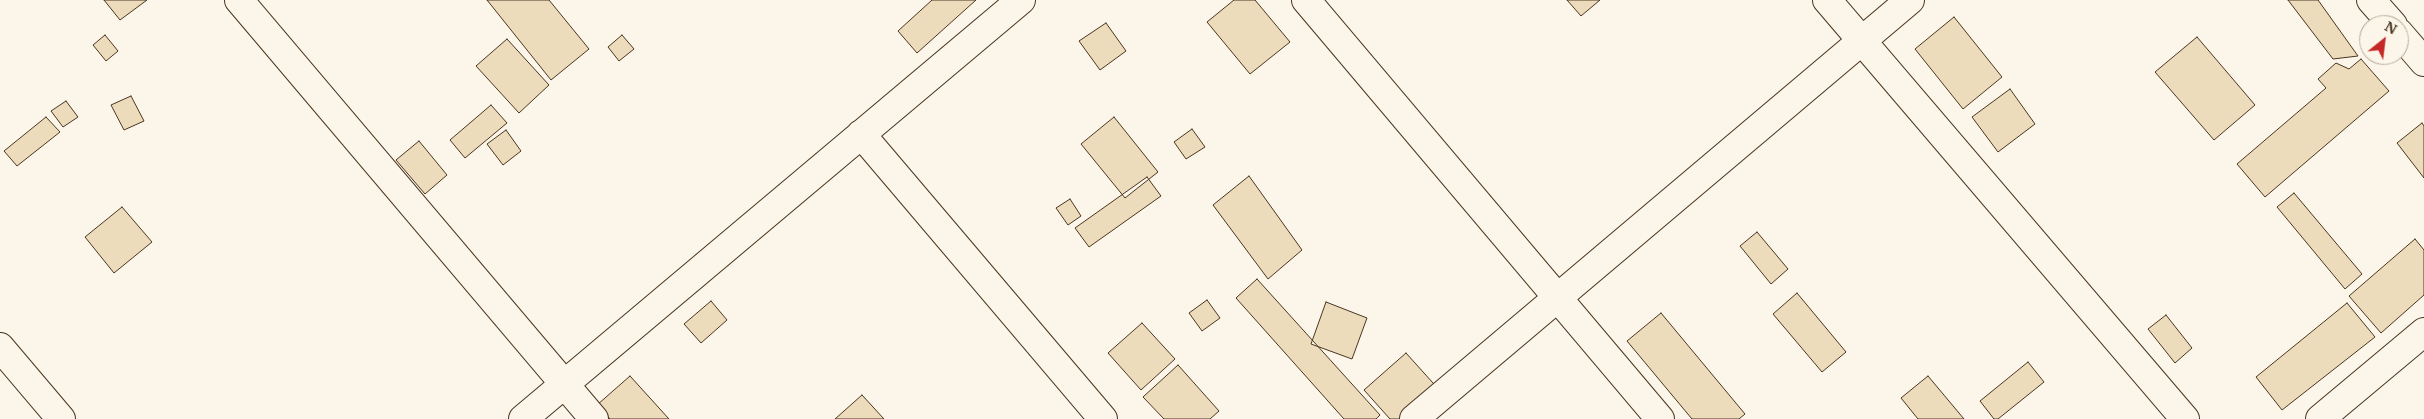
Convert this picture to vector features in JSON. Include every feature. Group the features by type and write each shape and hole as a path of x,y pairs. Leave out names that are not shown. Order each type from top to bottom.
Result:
{"street":[{"path":"239,0 594,419"},
{"path":"523,419 1021,0"},
{"path":"1306,0 1660,419"},
{"path":"1827,0 2185,419"},
{"path":"1414,419 1910,0"},
{"path":"2371,0 2384,15"},
{"path":"2409,45 2424,62"},
{"path":"861,134 1103,419"},
{"path":"2320,419 2424,332"},
{"path":"0,347 61,419"}],"building":[{"path":"104,0 147,0 120,20"},
{"path":"487,0 549,0 589,49 551,80"},
{"path":"932,0 976,0 917,53 898,31"},
{"path":"1234,0 1255,0 1290,42 1250,74 1207,22"},
{"path":"1567,0 1600,0 1581,16"},
{"path":"2288,0 2318,0 2358,56 2333,59"},
{"path":"1954,17 2002,77 1963,109 1915,49"},
{"path":"1106,23 1126,51 1100,70 1079,41"},
{"path":"105,35 118,51 106,61 93,45"},
{"path":"622,35 634,49 619,61 608,47"},
{"path":"2197,37 2255,105 2214,140 2155,72"},
{"path":"507,39 549,85 519,113 476,66"},
{"path":"2359,61 2359,65 2366,65 2389,91 2265,197 2237,164 2326,88 2318,79 2336,63 2349,69"},
{"path":"2010,89 2035,124 1998,152 1972,117"},
{"path":"131,96 144,121 124,130 111,105"},
{"path":"66,101 78,117 63,127 51,111"},
{"path":"491,105 507,123 465,158 450,140"},
{"path":"46,117 60,132 17,166 4,151"},
{"path":"1114,117 1158,172 1125,198 1081,144"},
{"path":"2422,123 2424,126 2424,178 2397,143"},
{"path":"1192,129 1205,147 1186,159 1174,142"},
{"path":"506,130 521,151 503,165 487,144"},
{"path":"419,141 447,175 425,194 396,160"},
{"path":"1249,176 1302,250 1268,279 1213,205"},
{"path":"1147,177 1161,196 1089,247 1075,228"},
{"path":"2294,193 2362,274 2345,289 2277,207"},
{"path":"1070,199 1081,216 1068,225 1056,208"},
{"path":"122,207 152,242 114,273 85,237"},
{"path":"1757,232 1788,269 1771,284 1740,246"},
{"path":"2415,239 2424,250 2424,295 2381,333 2349,296"},
{"path":"1257,279 1380,415 1376,419 1344,419 1236,298"},
{"path":"1797,293 1846,352 1822,372 1773,314"},
{"path":"1207,300 1220,318 1202,331 1189,313"},
{"path":"711,301 727,320 701,343 684,324"},
{"path":"1326,302 1367,318 1352,359 1311,344"},
{"path":"2347,303 2375,337 2282,410 2256,377"},
{"path":"1661,313 1745,414 1739,419 1692,419 1627,341"},
{"path":"2166,315 2192,348 2175,363 2148,329"},
{"path":"1142,323 1175,359 1141,390 1108,353"},
{"path":"1406,353 1442,393 1414,419 1390,419 1364,390"},
{"path":"2028,362 2044,382 1998,419 1994,419 1980,401"},
{"path":"1178,365 1219,411 1210,419 1164,419 1143,397"},
{"path":"630,376 669,419 610,419 597,405"},
{"path":"1928,376 1964,419 1918,419 1901,398"},
{"path":"862,395 884,419 835,419"}]}
